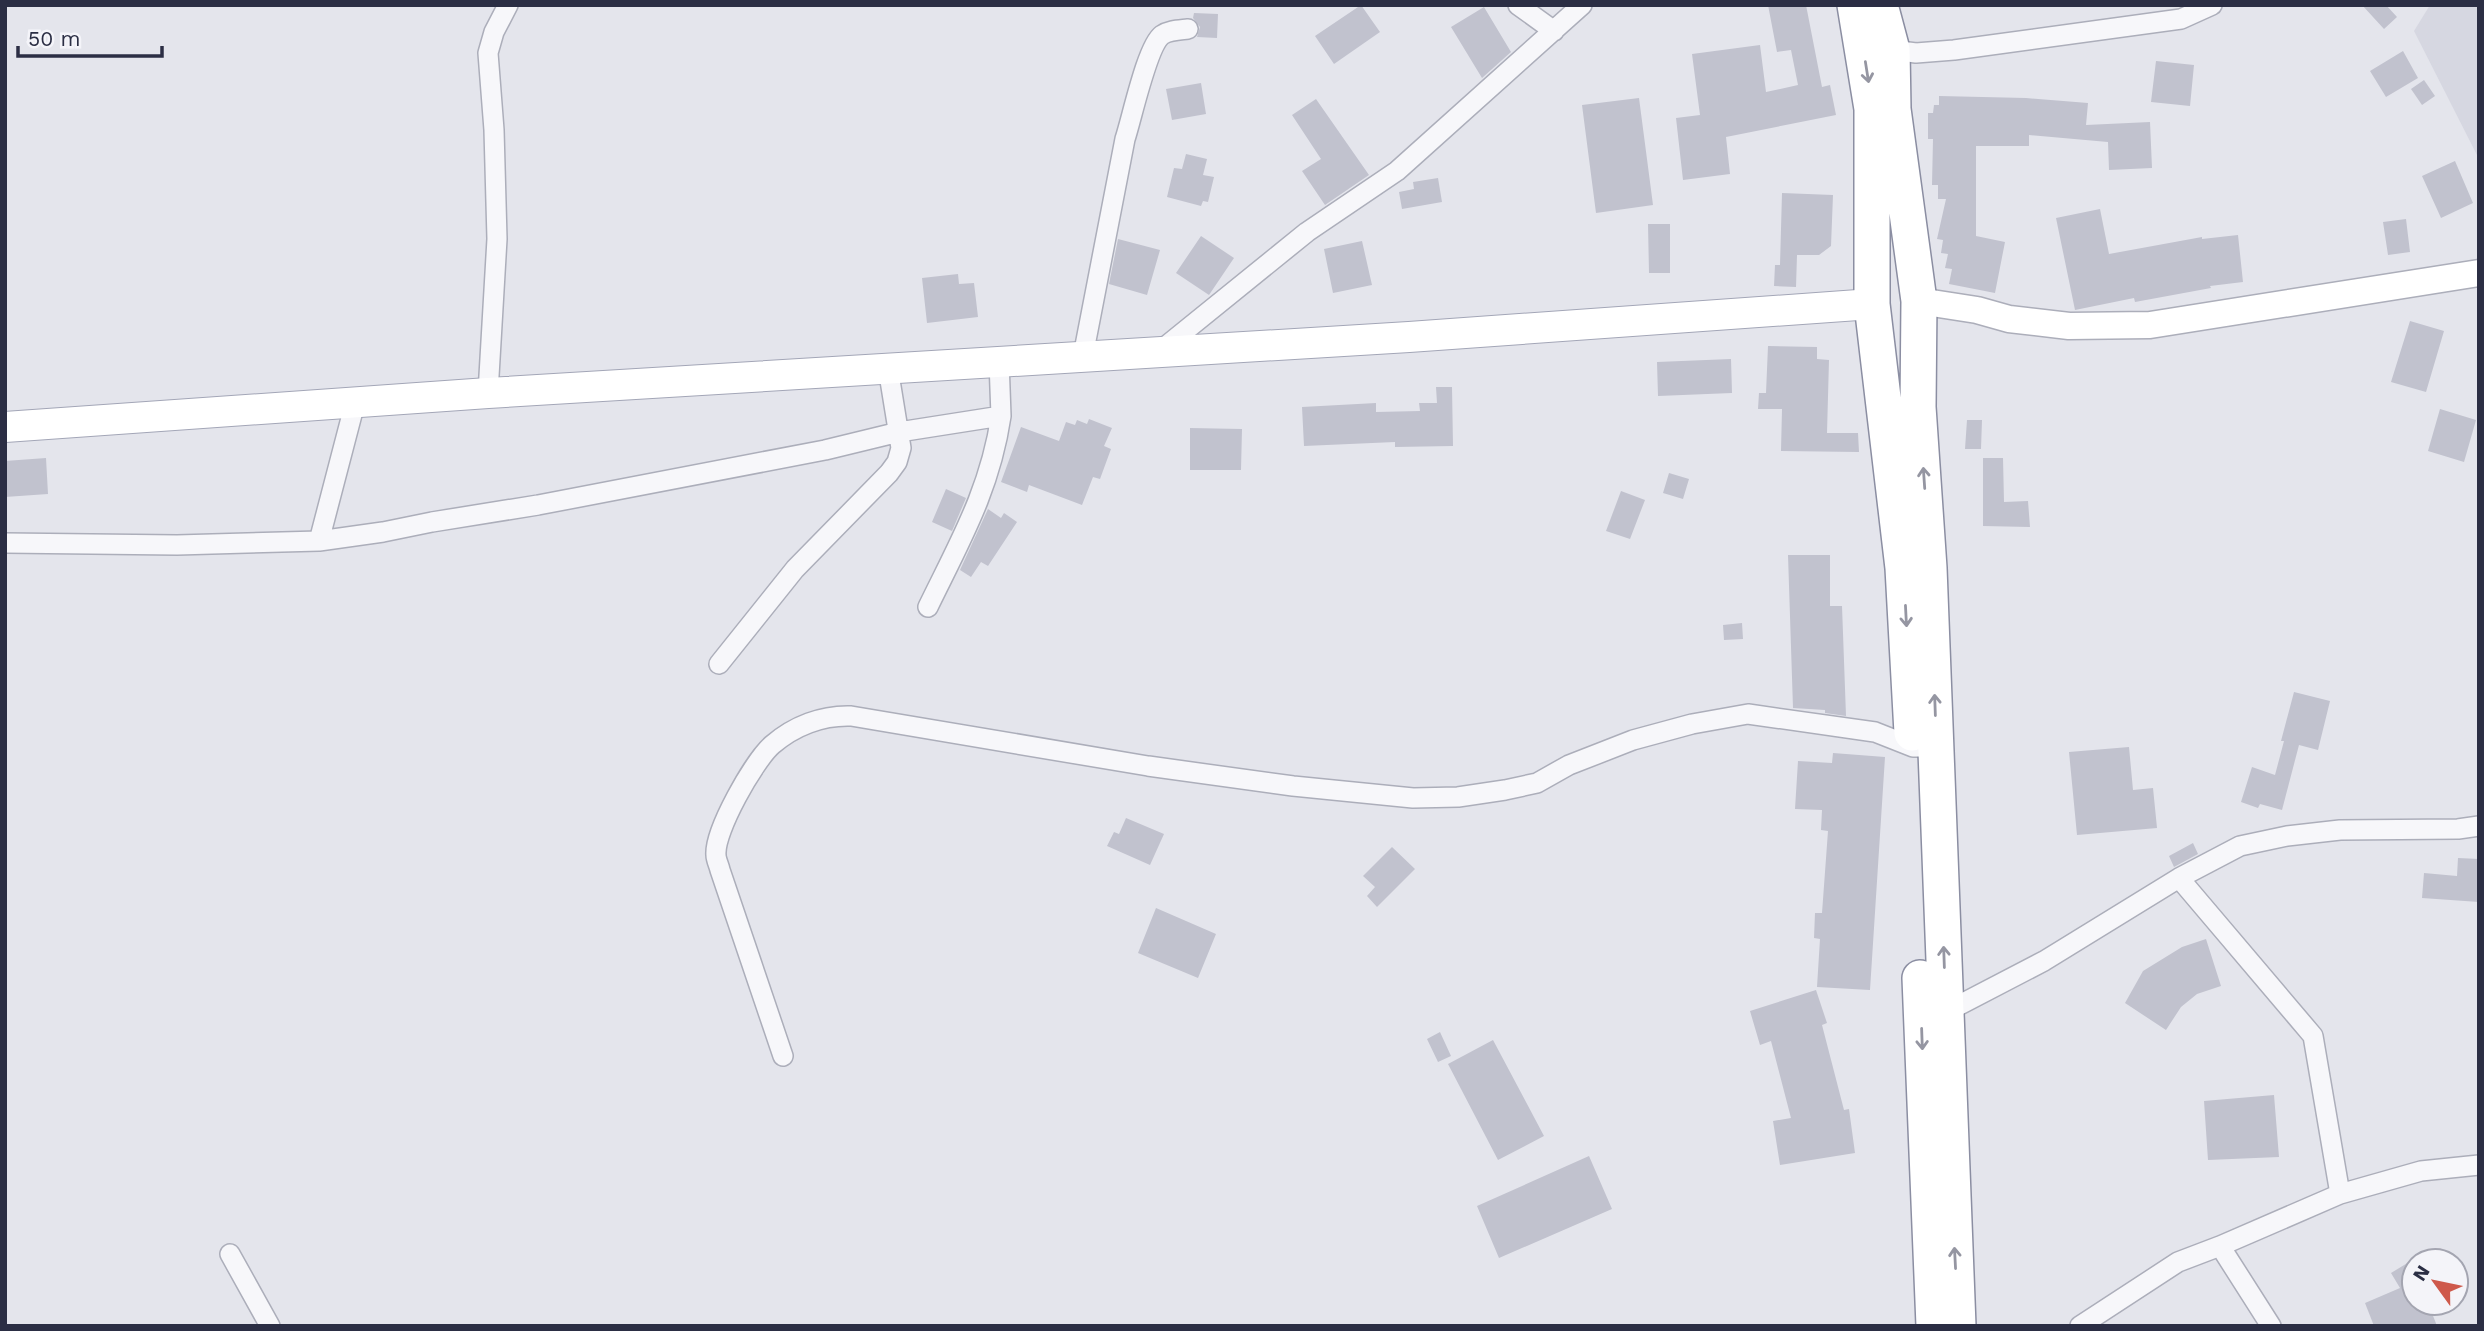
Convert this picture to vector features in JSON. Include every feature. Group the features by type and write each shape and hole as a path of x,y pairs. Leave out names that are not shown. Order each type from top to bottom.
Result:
{"highway":[{"path":"1855,5 1883,109 1913,252 1919,301 1916,568 1925,746 1946,1012 1958,1326"},
{"path":"1880,5 1892,50 1883,109 1871,254 1871,304 1879,365 1916,568"},
{"path":"1871,254 1913,252"},
{"path":"1879,365 1904,368 1919,364"},
{"path":"1925,746 1926,1162 1934,1326"}],"main road":[{"path":"5,426 488,393 1409,337 1871,304"}],"street":[{"path":"488,393 497,239 494,130 488,53 494,32 508,5"},
{"path":"1518,5 1554,31"},
{"path":"1160,351 1307,232 1397,171 1582,5"},
{"path":"1892,50 1916,53 1954,50 2181,19 2213,5"},
{"path":"1083,356 1125,139 1148,57 1162,34 1188,29"},
{"path":"1919,301 1977,310 2009,319 2069,326 2150,325 2479,273"},
{"path":"928,607 981,499 1001,416 999,361"},
{"path":"719,664 795,569 893,468 901,448 888,368"},
{"path":"320,541 355,403"},
{"path":"5,543 177,545 320,541 670,481 825,450 899,432 1001,416"},
{"path":"783,1056 720,870 716,846 734,801 757,762 771,745 816,719 851,716 1148,766 1413,798 1458,797 1537,783 1569,765 1633,740 1692,724 1748,714 1875,732 1925,746"},
{"path":"1946,1012 2044,961 2179,878 2240,846 2340,830 2458,829 2479,826"},
{"path":"2179,878 2313,1036 2340,1194"},
{"path":"2080,1326 2178,1262 2340,1194 2421,1171 2479,1164"},
{"path":"2220,1246 2270,1326"},
{"path":"230,1254 270,1326"}],"shaded area":[{"path":"2430,5 2479,5 2479,159 2414,31"}],"building":[{"path":"1361,5 1380,32 1334,64 1315,36"},
{"path":"1768,5 1806,5 1822,87 1830,85 1836,115 1726,137 1730,174 1683,180 1676,118 1700,115 1692,54 1760,45 1766,92 1798,85 1791,50 1777,52"},
{"path":"2362,5 2386,5 2397,17 2384,29"},
{"path":"1484,7 1511,52 1482,78 1451,27"},
{"path":"1194,13 1218,14 1217,38 1197,37 1200,27 1193,18"},
{"path":"2403,51 2418,78 2386,97 2370,71"},
{"path":"2156,61 2194,65 2190,106 2151,102"},
{"path":"2424,80 2435,96 2422,105 2411,89"},
{"path":"1201,83 1206,114 1172,120 1166,89"},
{"path":"1939,96 2088,103 2086,125 2150,122 2152,168 2109,170 2108,142 2029,135 2029,146 1976,146 1976,236 2005,242 1995,293 1949,284 1952,269 1945,268 1948,254 1941,253 1943,240 1937,239 1946,199 1938,199 1938,185 1932,185 1933,139 1928,139 1928,113 1933,113 1934,105 1939,105"},
{"path":"1639,98 1653,205 1596,213 1582,105"},
{"path":"1316,99 1369,175 1325,205 1302,171 1321,159 1292,115"},
{"path":"1186,154 1207,159 1203,175 1214,177 1208,202 1203,201 1201,206 1167,197 1174,168 1182,169"},
{"path":"2455,161 2473,203 2441,218 2422,176"},
{"path":"1438,178 1442,202 1402,209 1399,192 1414,189 1413,182"},
{"path":"1782,193 1833,195 1831,246 1819,255 1797,255 1796,287 1774,286 1775,265 1780,265"},
{"path":"2100,209 2109,254 2202,237 2238,235 2243,282 2135,302 2134,298 2075,310 2056,218"},
{"path":"2406,219 2410,252 2388,255 2383,222"},
{"path":"1648,224 1670,224 1670,273 1649,273"},
{"path":"1201,236 1234,258 1209,295 1176,273"},
{"path":"1118,239 1160,250 1147,295 1109,284"},
{"path":"1362,241 1372,285 1333,293 1324,249"},
{"path":"958,274 959,284 974,283 978,317 927,323 922,278"},
{"path":"2410,321 2444,331 2426,392 2391,382"},
{"path":"1768,346 1817,347 1817,359 1829,360 1827,433 1858,433 1859,452 1781,451 1782,409 1758,409 1759,393 1766,393"},
{"path":"1731,359 1732,393 1658,396 1657,362"},
{"path":"1436,387 1452,387 1453,446 1395,447 1395,442 1304,446 1302,407 1376,403 1376,412 1420,411 1419,403 1437,403"},
{"path":"2440,409 2476,420 2464,462 2428,451"},
{"path":"1089,419 1112,428 1104,446 1111,449 1100,479 1093,477 1082,505 1029,485 1027,492 1001,482 1021,427 1059,441 1066,422 1075,425 1077,420 1087,424"},
{"path":"1967,420 1982,420 1981,449 1965,449"},
{"path":"1190,428 1242,429 1241,470 1190,470"},
{"path":"46,458 48,494 5,497 5,461"},
{"path":"1983,458 2003,458 2004,502 2028,501 2030,527 1983,526"},
{"path":"1669,473 1689,479 1683,499 1663,493"},
{"path":"946,489 966,498 952,531 932,522"},
{"path":"1621,491 1645,500 1630,539 1606,531"},
{"path":"988,509 1001,518 1004,513 1017,522 988,566 981,562 971,577 960,570"},
{"path":"1788,555 1830,555 1830,606 1842,606 1846,716 1825,713 1825,710 1793,708"},
{"path":"1742,623 1743,639 1724,640 1723,625"},
{"path":"2294,692 2330,701 2318,750 2299,745 2282,810 2260,804 2258,808 2241,802 2252,767 2275,775"},
{"path":"2129,747 2133,790 2153,788 2157,828 2077,835 2069,752"},
{"path":"1833,753 1885,757 1870,990 1817,987 1820,939 1814,938 1815,913 1822,913 1828,831 1821,830 1822,810 1795,809 1798,761 1832,763"},
{"path":"1126,818 1164,834 1150,865 1107,846 1114,832 1119,834"},
{"path":"2193,843 2198,854 2174,867 2169,856"},
{"path":"1392,847 1415,869 1377,907 1367,896 1375,887 1363,876"},
{"path":"2458,858 2479,859 2479,902 2422,898 2424,873 2457,876"},
{"path":"1156,908 1216,934 1198,978 1138,953"},
{"path":"2206,939 2221,986 2197,994 2181,1007 2166,1030 2125,1003 2143,971 2182,947"},
{"path":"1816,990 1827,1023 1822,1025 1844,1110 1849,1109 1855,1153 1780,1165 1773,1121 1791,1118 1771,1041 1760,1045 1750,1011"},
{"path":"1440,1032 1451,1056 1438,1062 1427,1039"},
{"path":"1493,1040 1544,1136 1498,1160 1448,1064"},
{"path":"2274,1095 2279,1157 2208,1160 2204,1101"},
{"path":"1589,1156 1612,1209 1499,1258 1477,1206"},
{"path":"2400,1268 2400,1288 2391,1273"},
{"path":"2400,1288 2400,1317 2433,1317 2437,1326 2374,1326 2365,1303"}]}
